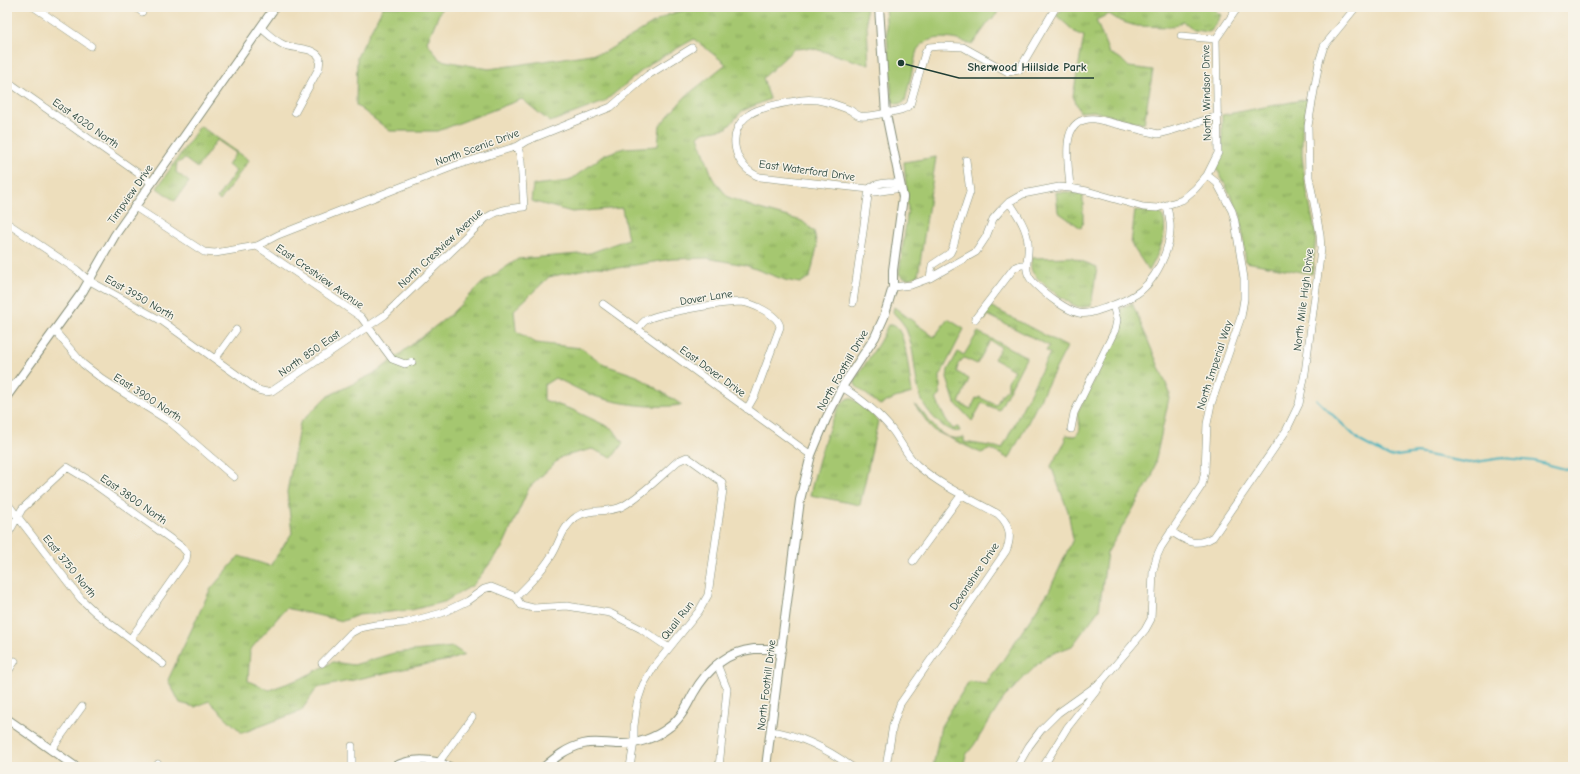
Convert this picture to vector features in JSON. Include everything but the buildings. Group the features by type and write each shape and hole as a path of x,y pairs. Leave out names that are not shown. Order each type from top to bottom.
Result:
{"street":[{"path":"34,7 90,46"},
{"path":"136,7 142,12"},
{"name":"Timpview Drive","path":"7,396 10,385 54,330 83,290 115,235 275,7"},
{"path":"521,7 527,7"},
{"name":"North Foothill Drive","path":"766,767 800,500 811,455 826,419 842,387 874,337 884,317 892,287 903,197 886,114 879,7"},
{"path":"886,114 905,109 910,105 925,53 929,47 963,47 1008,72 1019,70 1056,7"},
{"name":"North Windsor Drive","path":"892,287 911,285 930,278 976,252 986,237 994,219 1009,202 1023,194 1059,187 1070,188 1087,191 1143,207 1157,208 1182,200 1207,176 1218,153 1216,127 1218,116 1216,40 1238,7"},
{"name":"North Mile High Drive","path":"1171,531 1184,540 1195,542 1205,542 1213,537 1286,431 1299,404 1305,373 1321,249 1320,234 1309,177 1308,126 1319,62 1324,46 1356,7"},
{"path":"261,28 273,39 284,45 308,50 316,53 320,58 319,68 295,112"},
{"path":"1181,36 1216,40"},
{"name":"North Scenic Drive","path":"135,207 204,252 215,253 257,246 278,235 428,176 457,165 518,146 526,141 611,107 648,75 692,48"},
{"name":"East 4020 North","path":"7,80 152,183"},
{"name":"East Waterford Drive","path":"886,114 872,111 851,111 831,103 811,100 802,100 755,111 748,115 738,129 735,137 735,153 746,169 754,175 760,177 868,189 874,192 895,189 900,184"},
{"path":"1070,188 1068,139 1072,129 1081,121 1090,118 1096,119 1158,134 1218,116"},
{"name":"North Crestview Avenue","path":"368,326 385,315 486,218 505,209 524,207 521,161 518,146"},
{"path":"930,278 932,265 950,253 953,247 958,224 970,192 966,160"},
{"name":"North Imperial Way","path":"1043,767 1075,716 1096,691 1100,683 1149,624 1154,564 1161,547 1202,485 1205,470 1207,424 1211,404 1241,317 1244,299 1244,278 1232,211 1217,183 1207,176"},
{"path":"854,303 868,189"},
{"path":"1009,202 1026,230 1029,243 1026,265 1029,277 1036,285 1072,312 1080,314 1092,313 1134,296 1150,281 1162,262 1169,239 1170,224 1167,205"},
{"name":"East 3950 North","path":"7,223 77,270 88,280 162,321 261,391"},
{"name":"East Crestview Avenue","path":"257,246 361,317 392,359 405,364 412,362"},
{"path":"975,319 1014,268 1021,264 1026,265"},
{"name":"Dover Lane","path":"638,329 646,320 657,316 722,303 742,302 759,307 776,318 780,323 780,327 755,396 747,409"},
{"name":"East Dover Drive","path":"604,304 811,455"},
{"path":"1071,430 1074,414 1115,330 1117,320 1113,305"},
{"name":"North 850 East","path":"261,391 272,391 278,388 368,326"},
{"name":"East 3900 North","path":"54,330 83,364 105,381 169,421 234,477"},
{"path":"215,359 236,330"},
{"name":"Devonshire Drive","path":"842,387 858,397 878,415 892,430 916,465 933,477 1002,517 1010,533 1008,546 900,704 893,725 886,767"},
{"name":"Quail Run","path":"516,597 544,568 567,526 576,517 597,510 609,510 622,506 678,461 687,457 722,482 708,595 699,612 653,668 643,685 639,697 634,726 634,742 630,767"},
{"name":"East 3800 North","path":"19,516 27,502 67,466 182,547 187,553 186,560 131,638"},
{"path":"913,561 962,494"},
{"name":"East 3750 North","path":"7,503 19,516 81,599 96,613 131,638 163,664"},
{"path":"7,536 19,516"},
{"path":"322,663 351,633 360,628 375,625 404,623 442,613 467,601 484,589 491,588 516,597 521,605 533,608 567,606 610,613 641,629 669,648"},
{"path":"544,767 558,755 575,746 594,742 621,744 652,737 669,728 682,714 700,682 717,664 736,654 746,651 782,649"},
{"path":"7,672 15,662"},
{"path":"717,664 727,689 719,767"},
{"name":"North Imperial Way","path":"1018,767 1032,742 1041,730 1058,713 1100,683"},
{"path":"51,750 82,707"},
{"path":"439,762 472,717"},
{"path":"7,719 76,767"},
{"path":"771,731 801,738 826,750 852,767"},
{"path":"352,746 352,767"},
{"path":"393,767 416,760 439,762 450,767"}],"green space":[{"path":"383,7 442,7 427,42 440,60 489,69 605,52 667,15 696,7 866,7 869,65 812,48 794,49 763,78 770,99 742,111 727,128 703,132 698,136 713,179 728,197 756,208 802,221 814,231 817,247 810,277 800,283 785,280 745,265 707,258 672,259 617,268 595,267 549,277 514,310 516,331 536,343 581,348 605,365 637,376 682,405 648,406 612,401 591,395 555,378 544,385 544,400 573,410 613,429 623,443 612,458 592,449 561,457 529,488 502,548 473,585 444,602 411,610 358,615 343,621 286,608 250,650 248,681 269,690 300,679 333,662 354,665 394,653 453,647 465,655 449,660 317,688 301,711 242,733 209,701 195,707 180,703 168,680 210,590 239,556 270,566 292,533 287,492 300,423 326,397 377,372 451,314 481,284 518,259 590,253 628,239 622,208 572,212 531,201 533,185 569,181 604,155 624,148 658,146 660,125 686,96 726,64 694,39 651,63 604,102 550,122 522,99 438,131 390,131 356,105 357,57"},
{"path":"885,7 997,7 997,14 988,23 972,45 958,40 943,38 928,41 922,44 917,50 905,101 903,103 896,104 892,101"},
{"path":"1065,7 1211,7 1221,15 1211,31 1208,32 1194,30 1183,22 1171,27 1136,26 1120,21 1109,14 1096,20 1109,53 1121,59 1129,67 1153,70 1144,124 1093,111 1080,112 1073,96 1084,36 1076,33 1056,15"},
{"path":"1308,99 1302,131 1302,156 1305,181 1316,236 1312,274 1246,262 1240,214 1216,167 1222,149 1222,115"},
{"path":"200,126 249,160 220,201 217,198 236,171 228,165 236,153 217,140 197,168 185,159 177,163 176,172 189,182 175,201 157,188"},
{"path":"936,157 918,276 903,278 899,274 908,209 904,162"},
{"path":"1056,192 1072,192 1083,195 1083,221 1081,228 1058,212"},
{"path":"1135,210 1146,212 1158,211 1163,216 1164,232 1160,249 1149,271 1131,244"},
{"path":"1071,257 1097,267 1091,306 1080,307 1072,304 1036,277 1032,271 1032,258"},
{"path":"1132,303 1170,393 1152,477 1107,553 1099,610 1072,646 1046,656 1004,698 966,755 963,767 933,767 941,726 969,681 985,684 1001,663 1049,591 1073,539 1068,511 1051,466 1066,440 1064,437 1066,435 1075,436 1080,430 1077,413 1118,331 1121,321 1120,309"},
{"path":"990,306 1067,347 1009,459 991,449 981,453 933,430 914,404 936,428 948,437 964,437 964,442 1002,449 1050,353 1046,351 1049,346 988,315 985,320 982,319"},
{"path":"894,307 934,337 948,319 964,329 940,376 940,396 936,398 945,418 950,425 953,429 958,427 960,431 954,431 943,425 931,415 923,403 918,390 909,337 903,324 893,312"},
{"path":"888,325 893,325 897,328 903,340 912,393 895,398 880,405 857,387 855,380 880,341"},
{"path":"978,332 1025,356 1026,358 999,410 982,403 972,421 955,403 947,378 948,370 958,352 964,355","holes":["990,341 1001,347 994,359 1014,370 1008,381 1008,389 1002,394 996,405 979,397 978,399 976,398 971,409 959,403 969,379 957,372 958,364 964,358 977,364"]},
{"path":"849,398 862,405 878,421 860,505 810,495 830,426 836,412"}],"waterway":[{"path":"1316,399 1360,441 1390,457 1417,453 1469,463 1503,458 1534,461 1573,471"}],"place":[{"name":"Sherwood Hiilside Park","path":"901,63"}]}
